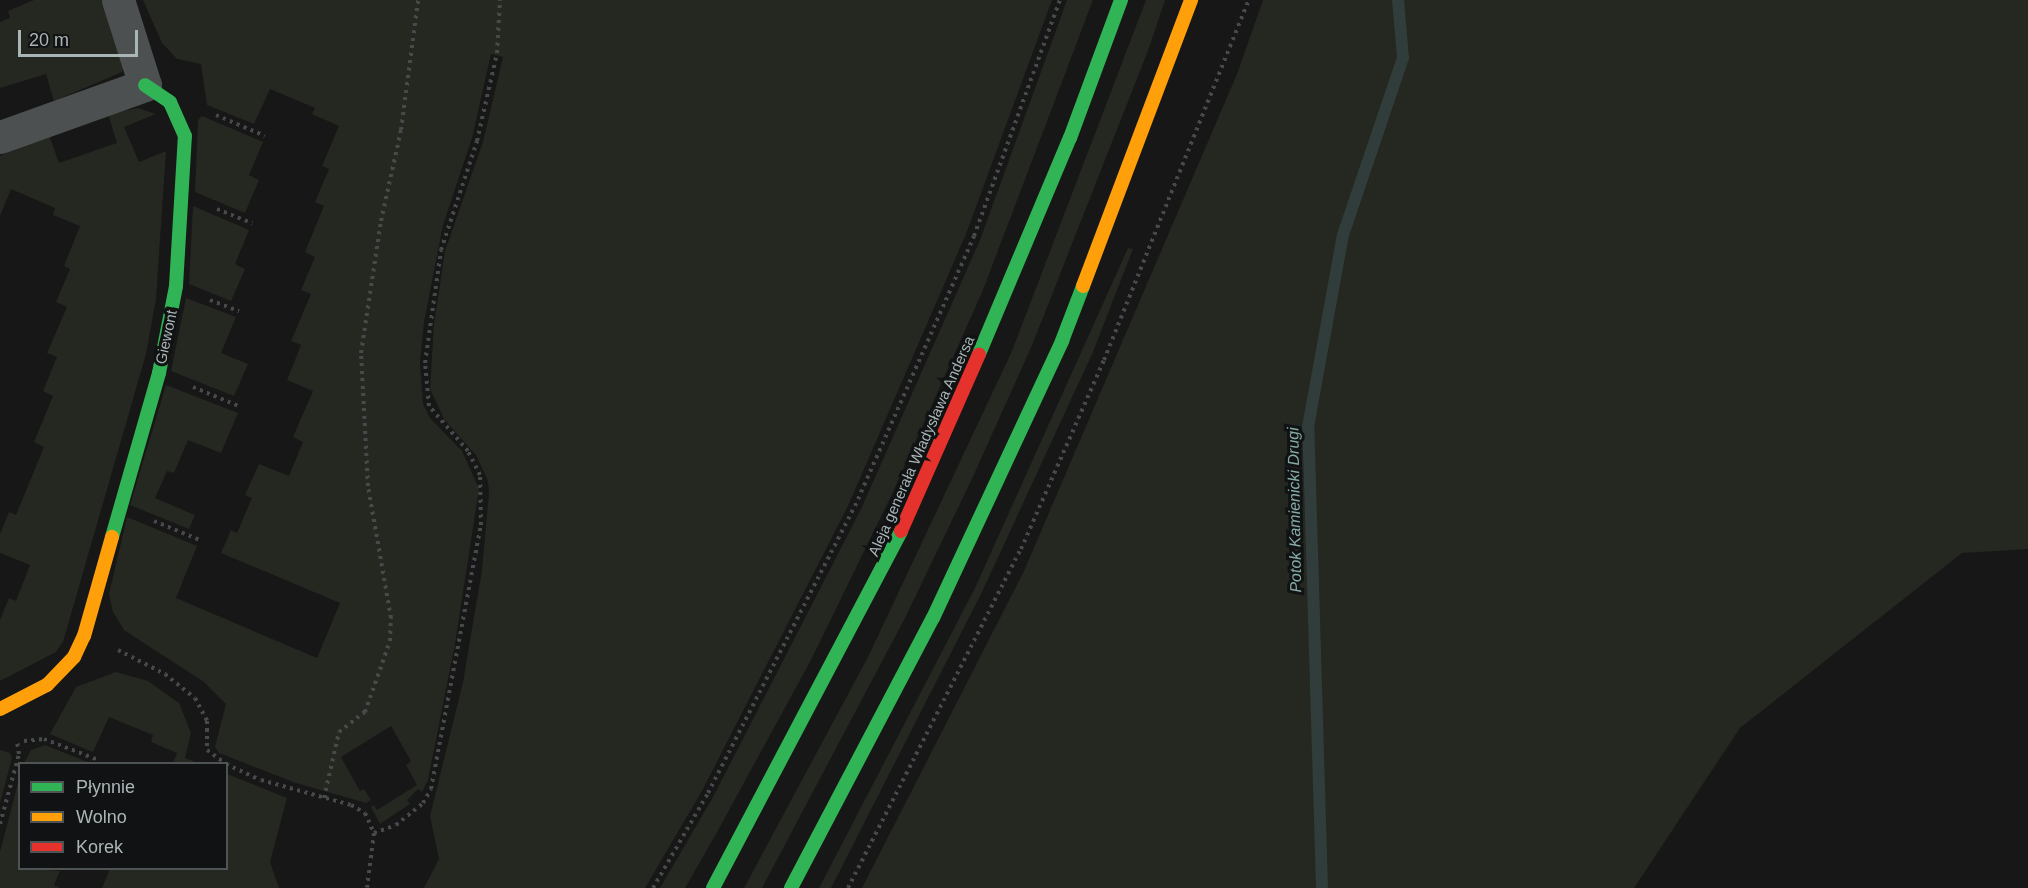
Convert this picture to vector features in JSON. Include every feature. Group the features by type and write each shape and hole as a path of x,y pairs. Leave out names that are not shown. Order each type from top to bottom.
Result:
{"main road":[{"name":"Aleja generała Władysława Andersa","path":"713,888 881,573 946,434 1070,138 1120,0"},
{"path":"791,888 933,618 1062,341 1191,0"},
{"name":"Giewont","path":"0,709 47,685 74,657 84,636 159,373 176,286 185,136 170,102 145,85"}],"street":[{"path":"0,137 145,85 118,0"}],"path":[{"path":"324,798 339,732 365,712 390,641 392,618 366,474 361,353 381,221 401,130 418,0"},
{"path":"374,833 396,825 423,803 432,789 481,525 480,475 468,451 429,406 425,363 441,250 477,141 497,53 500,0"},
{"path":"653,888 708,793 855,506 974,236 1060,0"},
{"path":"848,888 1021,549 1104,360 1249,0"},
{"path":"204,110 266,136"},
{"path":"230,214 252,223"},
{"path":"219,303 239,311"},
{"path":"192,387 241,407"},
{"path":"148,519 200,540"},
{"path":"84,636 137,658 180,684 202,710 207,721 207,750 223,762"},
{"path":"0,824 19,754 13,732"},
{"path":"17,741 44,739 96,759"},
{"path":"228,765 261,780 358,808 370,822 374,833 368,888"}],"shaded area":[{"path":"34,0 106,0 124,64 122,72 54,101 46,74 0,88 0,22 10,18 8,11"},
{"path":"143,0 1052,0 966,234 848,506 702,791 645,888 424,888 439,859 430,816 463,682 482,570 489,493 488,481 476,455 444,419 430,389 434,324 445,251 483,142 503,57 491,54 472,138 443,225 424,322 420,363 423,404 430,418 462,451 479,489 455,644 428,780 422,792 418,789 407,800 410,804 380,824 371,807 374,805 377,810 417,785 406,765 411,761 391,726 341,757 360,791 364,789 371,800 366,803 296,783 219,753 215,747 226,704 204,682 124,630 113,612 109,594 127,517 197,546 176,598 317,658 340,603 221,553 231,530 237,533 252,498 245,495 259,464 289,476 303,442 293,437 313,391 287,380 301,345 291,341 311,294 301,290 315,257 305,252 324,206 315,202 329,169 322,166 339,126 312,114 315,108 270,89 254,124 207,105 201,64 177,59 162,43"},
{"path":"1067,0 1093,0 983,290 892,494 811,660 685,888 660,888 713,797 861,509 980,240"},
{"path":"1146,0 1165,0 1149,48 1033,343 971,481 905,618 762,888 744,888 868,657 1012,351"},
{"path":"1263,0 2028,0 2028,549 1962,553 1740,728 1634,888 862,888 1024,571 1237,74"},
{"path":"138,108 156,114 124,127 139,162 166,151 156,299 146,354 63,642 56,652 0,681 0,620 9,598 16,601 30,565 0,553 0,534 9,512 16,515 44,447 34,442 53,396 43,391 57,357 47,353 67,307 56,302 70,269 64,266 80,226 53,215 55,208 11,189 0,216 0,156 49,135 59,163 117,143 108,114"},
{"path":"202,116 263,142 249,175 259,180 245,213 195,192 198,120"},
{"path":"193,206 249,230 235,264 245,269 231,301 189,284"},
{"path":"1128,248 1133,249 1093,352 982,592 831,888 819,888 975,588"},
{"path":"186,298 236,317 221,353 248,364 234,396 171,371"},
{"path":"166,385 238,413 221,453 188,440 174,473 167,471 155,498 195,515 189,529 130,505"},
{"path":"116,672 148,681 179,703 191,733 185,758 195,762 173,762 177,753 151,742 153,735 109,717 93,752 50,734 76,687"},
{"path":"45,745 88,762 25,762 31,750"},
{"path":"0,750 10,753 12,758 0,803"},
{"path":"228,774 287,798 270,862 279,888 102,888 110,870 228,870"},
{"path":"18,783 18,870 60,871 54,885 60,888 0,888 0,852"}],"waterway":[{"name":"Potok Kamienicki Drugi","path":"1322,888 1308,427 1343,235 1403,58 1398,0"}],"traffic: fast":[{"path":"979,354 1070,138 1121,0"},
{"path":"112,537 159,373 176,286 185,136 170,102 145,85"},
{"path":"791,888 933,618 1062,341 1083,286"},
{"path":"713,888 901,531"}],"traffic: slow":[{"path":"1083,286 1191,0"},
{"path":"0,709 47,685 74,657 84,636 112,537"}],"traffic: jam":[{"path":"901,531 979,354"}]}
